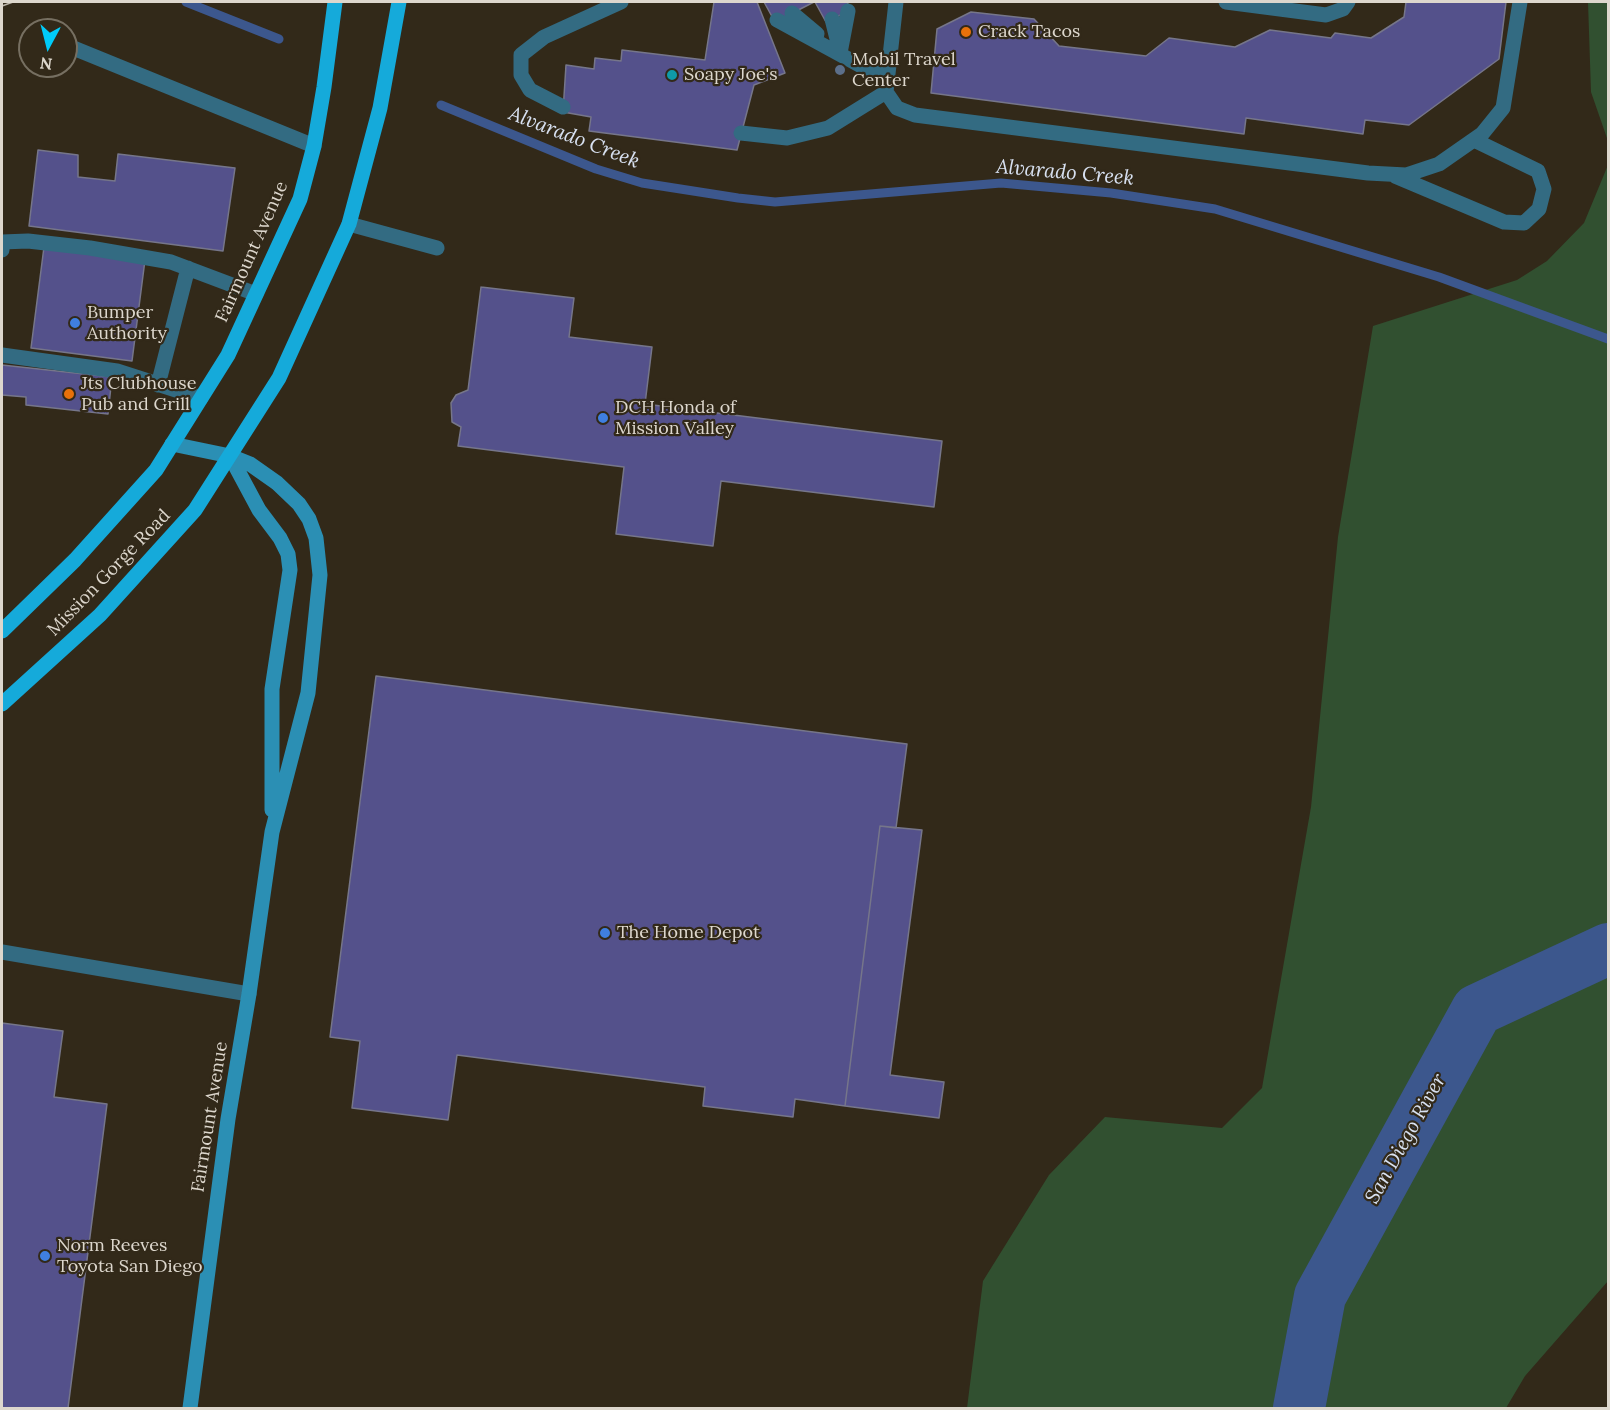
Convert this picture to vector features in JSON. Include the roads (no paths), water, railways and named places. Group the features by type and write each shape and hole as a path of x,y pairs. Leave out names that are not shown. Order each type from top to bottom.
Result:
{"main road":[{"name":"Fairmount Avenue","path":"172,444 228,355 300,199 314,146 334,2"},
{"path":"230,456 279,378 349,224 382,99 399,2"},
{"name":"Mission Gorge Road","path":"2,631 75,560 156,470 172,444"},
{"name":"Mission Gorge Road","path":"2,704 45,668 112,603 195,510 230,456"}],"street":[{"name":"Fairmount Avenue","path":"172,444 230,456 261,471 299,504 316,538 320,591 308,693 272,832 249,994 228,1119 190,1408"},
{"name":"Fairmount Avenue","path":"230,456 259,510 280,538 288,554 290,570 272,688 272,832"}],"lane":[{"path":"563,107 530,90 521,75 520,55 544,37 621,2"},
{"path":"896,2 886,92 897,108 915,115 1406,175 1439,165 1474,140 1503,108 1520,2"},
{"path":"1226,2 1326,15 1343,9 1348,2"},
{"path":"840,53 848,11"},
{"path":"792,13 840,53"},
{"path":"832,19 840,53"},
{"path":"777,20 863,67 888,73"},
{"path":"78,50 314,146"},
{"path":"741,133 787,138 828,128 886,92"},
{"path":"1392,174 1504,222 1524,223 1539,209 1544,189 1538,171 1474,140"},
{"path":"349,224 438,248"},
{"path":"2,250 2,242 28,242 90,248 171,262 256,294"},
{"path":"158,385 188,268"},
{"path":"2,355 117,371 201,398"},
{"path":"2,952 249,994"}],"waterway":[{"name":"Alvarado Creek","path":"186,2 279,39"},
{"name":"Alvarado Creek","path":"441,105 596,169 642,183 738,198 775,202 1001,183 1111,193 1215,209 1439,277 1608,339"},
{"name":"San Diego River","path":"1299,1408 1320,1296 1477,1010 1608,949"}],"tram line":[{"path":"2,6 13,2"}],"place":[{"name":"Crack Tacos","path":"966,32"},
{"name":"Mobil Travel Center","path":"840,70"},
{"name":"Soapy Joe's","path":"672,75"},
{"name":"Bumper Authority","path":"75,323"},
{"name":"Jts Clubhouse Pub and Grill","path":"69,394"},
{"name":"DCH Honda of Mission Valley","path":"603,418"},
{"name":"The Home Depot","path":"605,933"},
{"name":"Norm Reeves Toyota San Diego","path":"45,1256"}]}
